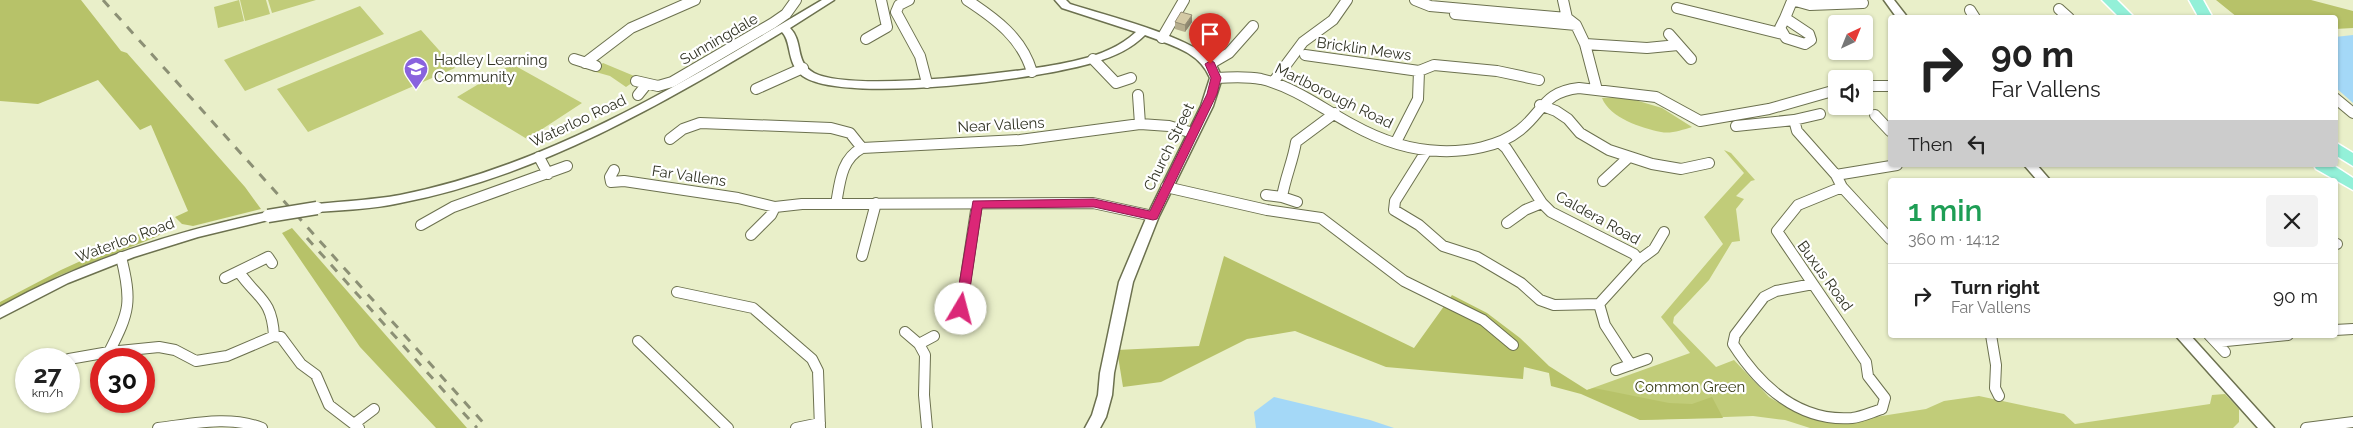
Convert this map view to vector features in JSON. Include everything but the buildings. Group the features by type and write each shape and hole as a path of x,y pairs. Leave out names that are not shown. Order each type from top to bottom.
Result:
{"highway":[{"path":"2109,0 2125,15"},
{"path":"2196,0 2204,15"},
{"path":"2338,149 2353,161"},
{"path":"2325,167 2353,185"}],"street":[{"path":"585,62 631,28 695,0"},
{"name":"Sunningdale","path":"636,81 646,85 658,86 672,82 786,14 796,0"},
{"name":"Waterloo Road","path":"0,313 61,282 172,238 268,216 316,208 410,198 539,157 606,129 828,0"},
{"path":"866,39 888,27 881,0"},
{"path":"909,0 899,5 896,12 920,56 926,71 927,83"},
{"path":"966,0 995,20 1022,46 1029,58 1032,72"},
{"path":"1060,0 1066,6 1143,31 1192,50 1210,64 1216,78"},
{"path":"1162,38 1184,0"},
{"path":"1274,81 1303,42 1333,20 1347,0"},
{"path":"1415,0 1430,6 1438,12 1576,25"},
{"path":"1563,0 1567,18"},
{"path":"1889,0 1901,15"},
{"path":"1785,18 1809,34 1811,40 1805,44 1792,42 1783,34 1780,28 1792,1 1819,6 1864,3"},
{"path":"1430,6 1567,18 1576,25 1585,44 1597,90"},
{"path":"1677,8 1760,30 1783,34"},
{"path":"2059,9 2066,15"},
{"path":"1210,64 1229,53 1253,26"},
{"path":"783,27 792,36 793,54 803,68 811,76 830,82 927,83 1032,72 1093,59 1125,46 1143,31"},
{"path":"1669,34 1691,59"},
{"path":"1585,44 1647,48 1678,45"},
{"name":"Bricklin Mews","path":"1305,55 1419,74 1434,65 1497,72 1540,80"},
{"path":"574,59 596,66"},
{"path":"1093,59 1116,83 1130,78"},
{"path":"756,89 803,68"},
{"path":"1396,142 1418,99 1419,74"},
{"name":"Marlborough Road","path":"1216,78 1249,76 1274,81 1295,90 1374,135 1427,150 1458,151 1499,142 1522,129 1540,105 1551,95 1568,88 1656,97 1700,121 1769,109 1828,92"},
{"name":"Church Street","path":"1092,428 1099,417 1105,395 1107,373 1126,282 1166,187 1212,94 1216,78"},
{"path":"638,95 646,85"},
{"path":"1873,86 1888,86"},
{"path":"1138,95 1140,124"},
{"path":"2338,100 2353,113"},
{"path":"1540,105 1556,111 1568,119 1580,134 1609,150 1629,157 1652,164 1681,169 1709,163"},
{"path":"1282,198 1286,175 1293,161 1296,142 1335,113"},
{"path":"1736,126 1794,120 1820,114"},
{"path":"1875,115 1888,129"},
{"path":"1794,120 1797,131 1836,175 1842,187 1888,236"},
{"path":"670,139 683,124 841,128 856,137 862,148 855,151 844,164 836,204"},
{"name":"Near Vallens","path":"862,148 1020,140 1070,135 1140,124 1169,126 1194,133"},
{"name":"Caldera Road","path":"1499,142 1506,148 1542,203 1562,218 1634,254 1639,260"},
{"path":"1427,150 1395,201 1394,210 1419,225 1443,246 1477,257 1521,283 1540,300 1554,304 1599,304 1605,325 1631,365"},
{"path":"539,157 548,174"},
{"path":"1604,181 1629,157"},
{"path":"421,225 430,214 567,166"},
{"path":"1836,175 1888,166"},
{"path":"2032,167 2042,178"},
{"name":"Far Vallens","path":"614,170 610,176 611,182 624,181 738,198 775,207 836,204 1094,203 1153,216"},
{"path":"1166,187 1267,210 1321,218 1404,281 1483,320 1513,345"},
{"name":"Buxus Road","path":"1815,284 1776,291 1764,297 1735,335 1733,344 1742,361 1776,396 1799,408 1828,416 1852,418 1882,409 1885,398 1868,376 1866,362 1815,284 1792,256 1777,231 1795,205 1805,199 1842,187"},
{"path":"1266,195 1297,202"},
{"name":"Caldera Road","path":"1507,223 1525,210 1542,203"},
{"path":"862,256 876,204"},
{"path":"961,309 977,204"},
{"path":"751,235 771,215 775,207"},
{"name":"Caldera Road","path":"1599,304 1639,260 1645,259 1661,240 1664,232"},
{"path":"111,348 127,318 130,304 121,257"},
{"path":"225,278 268,257 272,263"},
{"path":"239,272 248,287 268,302 274,316 274,336"},
{"path":"676,292 753,308 816,364 818,371 820,426 796,428"},
{"path":"2338,330 2353,329"},
{"path":"905,332 919,344 925,354 924,395 927,428"},
{"path":"148,348 158,347 175,350 196,361 227,356 274,336 281,338 301,364 316,376 329,406 356,426 374,409"},
{"path":"919,344 934,336"},
{"path":"1992,338 1996,365 1995,388 1999,396"},
{"path":"2185,338 2267,428"},
{"path":"2212,339 2231,338"},
{"path":"2212,339 2225,352"},
{"path":"638,341 728,428"},
{"path":"1616,370 1647,359"},
{"path":"158,428 239,422 262,428"},
{"path":"2306,428 2353,422"}],"green space":[{"path":"0,0 81,0 121,51 127,53 245,187 261,209 193,226 182,224 175,217 188,211 151,125 140,130 98,80 38,104 0,101"},
{"path":"239,0 244,21 218,28 214,7"},
{"path":"240,0 266,0 270,14 245,21"},
{"path":"268,0 316,0 272,13"},
{"path":"2216,0 2311,0 2353,11 2353,28 2338,29 2338,15 2235,15"},
{"path":"360,6 384,34 245,91 224,60"},
{"path":"421,30 455,68 308,132 277,89"},
{"path":"603,63 639,78 626,87 610,76 592,71"},
{"path":"512,64 582,103 527,139 457,97"},
{"path":"1625,97 1662,108 1692,127 1669,132 1644,128 1627,121 1612,111 1602,98"},
{"name":"Common Green","path":"1724,150 1731,153 1755,180 1751,181 1736,196 1744,199 1736,209 1740,241 1732,242 1709,280 1674,317 1673,323 1716,367 1734,360 1769,397 1786,407 1816,418 1856,420 1926,409 1944,401 1979,396 2064,414 2075,424 2210,404 2212,395 2225,394 2239,409 2239,422 2233,428 1810,428 1785,420 1753,416 1640,420 1587,390 1690,353 1661,317 1723,244 1704,217 1744,173"},
{"path":"157,226 161,234 156,237 58,276 0,307 0,302 61,270"},
{"path":"292,228 467,428 436,428 360,347 282,233"},
{"path":"1224,256 1414,348 1452,295 1487,313 1520,338 1549,366 1587,390 1594,388 1669,403 1692,404 1712,397 1723,418 1640,420 1581,394 1551,386 1549,373 1524,367 1523,379 1386,367 1295,331 1247,339 1161,382 1123,387 1117,350 1199,346"}],"water":[{"path":"2353,35 2353,103 2338,90 2338,37"},
{"path":"1274,397 1370,420 1394,428 1256,428 1254,412"}],"railway":[{"path":"103,0 488,428"},
{"path":"307,238 477,428"}],"place":[{"name":"Hadley Learning Community","path":"416,90"}],"route":[{"path":"961,309 977,204 1094,203 1153,216 1212,94 1216,78 1210,64"}]}
